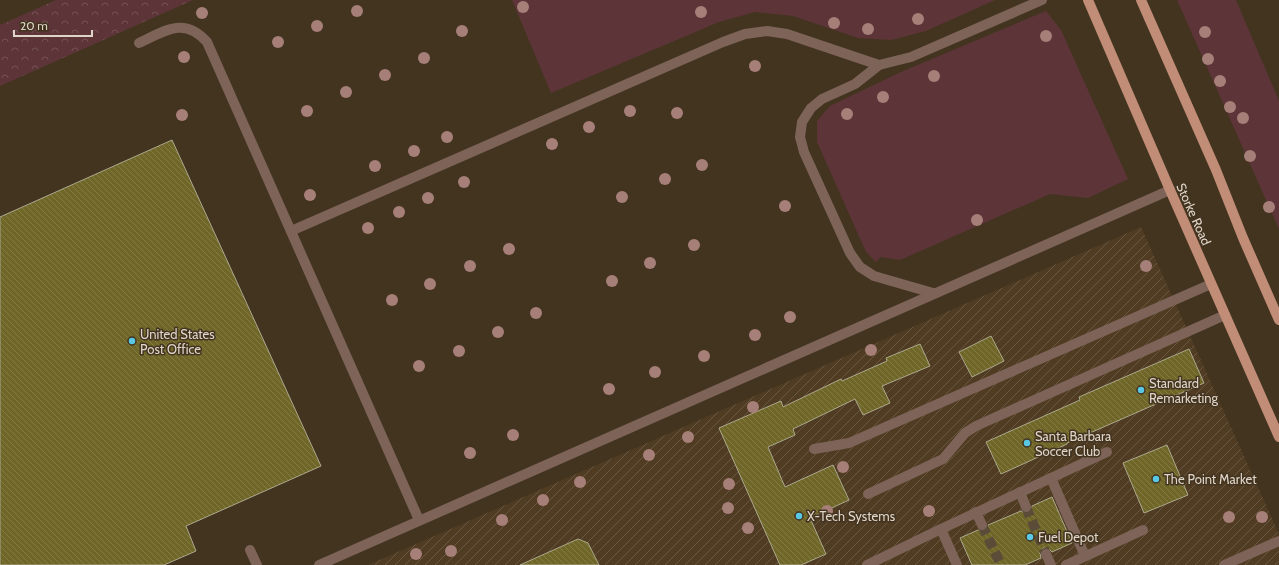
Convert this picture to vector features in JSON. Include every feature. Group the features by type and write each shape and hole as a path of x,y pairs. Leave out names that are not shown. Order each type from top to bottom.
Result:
{"main road":[{"name":"Storke Road","path":"1088,0 1279,437"},
{"path":"1141,0 1216,170 1243,238 1279,320"}],"lane":[{"path":"291,231 723,42 745,34 767,31 787,34 879,64 911,58 1042,0"},
{"path":"139,43 178,27 189,28 200,33 207,42 419,520"},
{"path":"879,64 855,84 822,98 811,108 802,122 800,137 804,152 850,253 860,267 874,276 933,293"},
{"path":"319,565 933,293 1170,190"},
{"path":"814,449 849,443 1211,284"},
{"path":"868,494 943,459 965,433 976,426 1225,315"},
{"path":"867,565 976,512 1107,452"},
{"path":"1051,478 1085,556"},
{"path":"1020,492 1026,507"},
{"path":"976,512 982,525"},
{"path":"941,529 957,565"},
{"path":"1066,565 1142,530"},
{"path":"1224,565 1279,541"},
{"path":"250,550 257,565"},
{"path":"1046,554 1051,565"}],"shaded area":[{"path":"1141,227 1279,534 1279,565 368,565"}],"green space":[{"path":"56,0 193,0 0,86 0,25"},
{"path":"512,0 995,0 926,31 891,40 858,38 793,16 755,12 719,22 551,93"},
{"path":"1177,0 1236,0 1279,101 1279,229"},
{"path":"1046,11 1061,30 1128,179 1088,198 1050,194 900,260 880,257 876,262 866,252 817,142 817,121 830,106 901,72"}],"building":[{"name":"United States Post Office","path":"172,140 321,466 186,526 196,551 164,565 0,565 0,217"},
{"path":"991,336 1004,361 972,377 959,352"},
{"path":"920,344 930,366 882,386 890,403 863,415 855,399 793,429 795,435 768,447 785,487 833,465 849,500 810,518 826,554 801,565 780,565 719,428 781,401 783,407 841,379 842,381 887,361 886,358"},
{"path":"1189,349 1204,383 1067,443 1001,474 986,442 1080,400 1079,397"},
{"name":"The Point Market","path":"1167,445 1188,495 1144,513 1123,463"},
{"path":"1052,497 1072,543 1052,552 1049,549 1043,548 1040,553 1041,558 1025,565 972,565 960,538 978,530 984,531 987,529 988,525 1021,511 1029,513 1032,506"},
{"path":"578,539 588,543 599,565 520,565"}],"tunnel":[{"path":"1026,507 1046,554"},
{"path":"982,525 1001,565"}],"place":[{"name":"United States Post Office","path":"132,341"},
{"name":"Standard Remarketing","path":"1141,390"},
{"name":"Santa Barbara Soccer Club","path":"1027,443"},
{"name":"The Point Market","path":"1156,479"},
{"name":"X-Tech Systems","path":"799,516"},
{"name":"Fuel Depot","path":"1030,537"}]}
